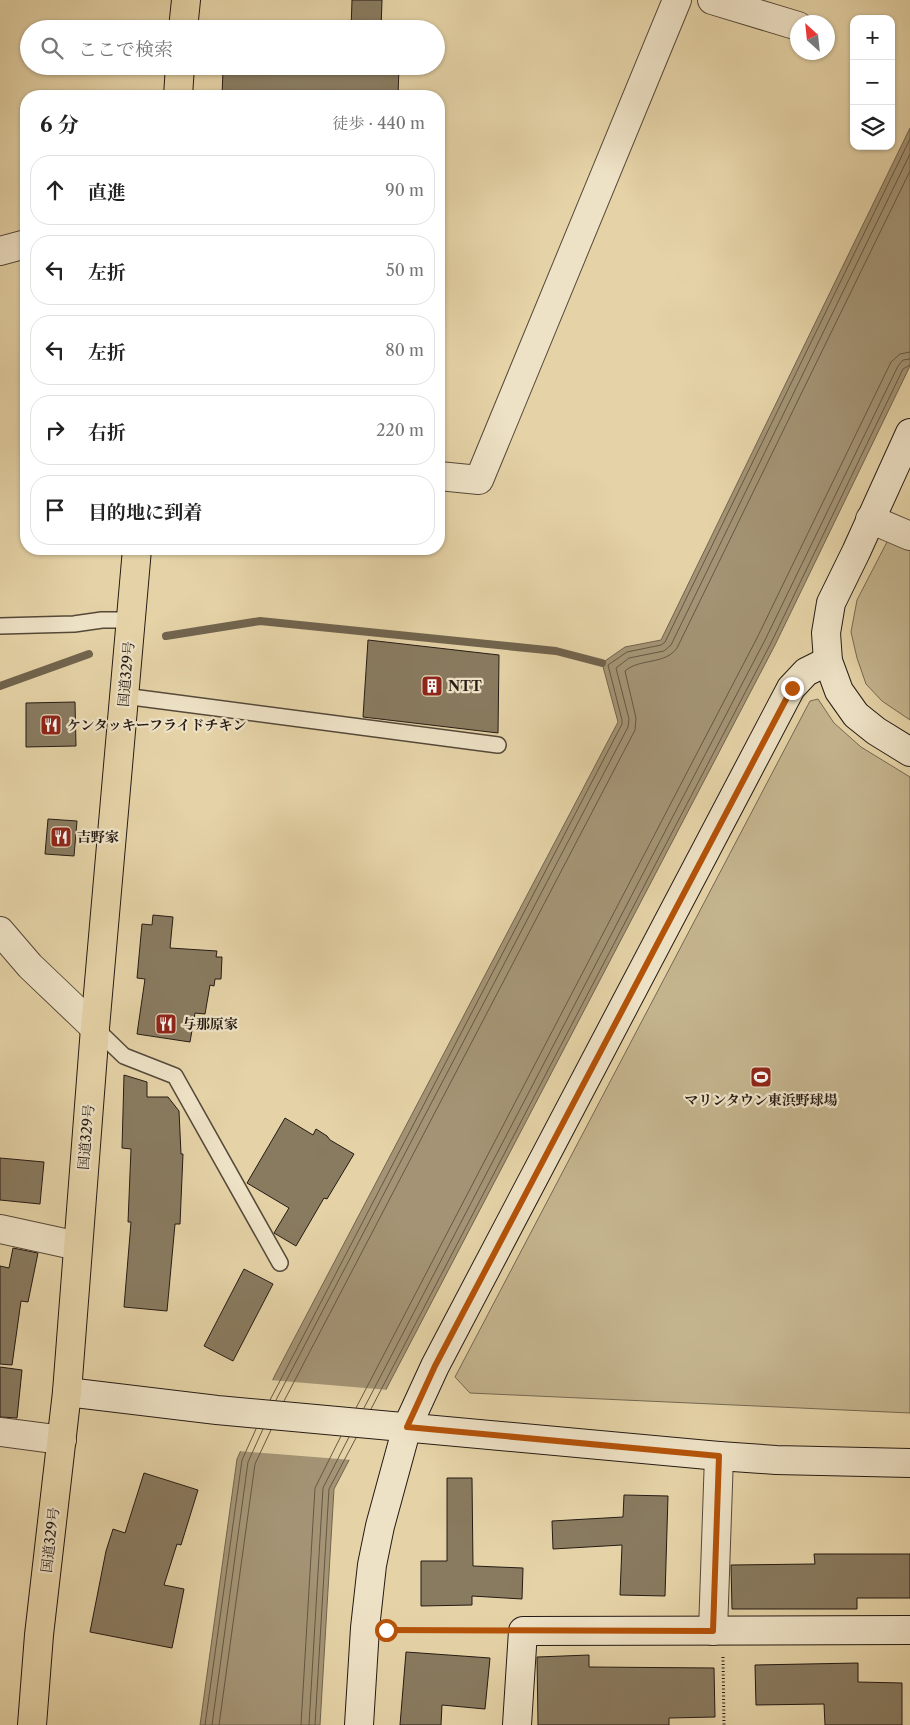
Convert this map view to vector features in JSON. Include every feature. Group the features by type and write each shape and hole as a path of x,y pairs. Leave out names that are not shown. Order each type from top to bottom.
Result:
{"highway":[{"path":"184,20 186,0"},
{"path":"178,90 179,75"},
{"name":"国道329号","path":"32,1725 39,1635 67,1392 95,1028 136,555"}],"street":[{"path":"445,477 479,480 677,0"},
{"path":"712,0 790,24"},
{"path":"0,251 20,246"},
{"path":"910,433 831,603 826,633 828,661 839,691 856,715 876,731 910,752"},
{"path":"870,519 910,536"},
{"path":"359,1725 365,1628 372,1565 380,1526 407,1427 435,1366 792,688 806,672 828,661"},
{"path":"0,931 30,966 95,1028"},
{"path":"0,1229 78,1246"},
{"path":"67,1392 217,1410 719,1456 776,1460 910,1463"},
{"path":"0,1432 62,1440"},
{"path":"718,1631 719,1456"},
{"path":"517,1725 523,1631 910,1630"}],"lane":[{"path":"0,626 131,620"},
{"path":"124,696 498,744"},
{"path":"95,1028 124,1056 174,1076 280,1262"}],"path":[{"path":"386,1630 523,1631"},
{"path":"718,1631 724,1725"}],"shaded area":[{"path":"888,540 910,542 910,720 882,701 866,684 851,632 857,600"},
{"name":"マリンタウン東浜野球場","path":"818,699 834,723 861,747 910,777 910,1413 470,1393 455,1377 810,701"}],"water":[{"path":"910,128 910,366 775,645 334,1489 320,1725 200,1725 237,1459 275,1375 618,722 602,663 625,647 661,640"}],"pier":[{"path":"270,1380 389,1390 352,1460 238,1451"}],"building":[{"path":"352,0 382,0 381,20 351,20"},
{"path":"223,75 399,75 398,90 222,90"},
{"name":"NTT","path":"368,640 499,655 498,733 363,717"},
{"name":"ケンタッキーフライドチキン","path":"75,702 76,746 26,747 26,703"},
{"name":"吉野家","path":"48,819 77,821 74,856 45,854"},
{"path":"153,915 173,917 170,948 217,951 216,957 222,957 221,979 215,979 214,986 210,985 205,1014 195,1013 190,1042 137,1034 145,979 137,978 142,924 152,925"},
{"path":"124,1075 147,1082 147,1097 168,1097 179,1111 181,1154 183,1154 180,1224 175,1224 167,1311 124,1307 131,1222 128,1222 131,1149 122,1148"},
{"path":"285,1118 313,1135 316,1129 354,1154 327,1199 324,1198 296,1246 274,1233 289,1208 247,1183"},
{"path":"0,1158 44,1162 40,1204 0,1200"},
{"path":"13,1248 38,1253 28,1302 21,1301 12,1365 0,1364 0,1266 9,1268"},
{"path":"244,1269 273,1284 233,1361 204,1346"},
{"path":"0,1367 22,1370 17,1418 0,1417"},
{"path":"144,1473 198,1490 181,1545 177,1544 164,1585 184,1589 172,1648 90,1632 106,1551 113,1529 125,1533"},
{"path":"447,1478 472,1478 473,1566 523,1568 522,1599 472,1596 472,1605 421,1606 421,1561 447,1561"},
{"path":"624,1495 668,1496 665,1596 620,1595 622,1545 553,1549 552,1521 623,1517"},
{"path":"814,1554 910,1554 910,1598 857,1598 857,1609 732,1609 731,1565 815,1564"},
{"path":"406,1652 490,1658 485,1709 442,1705 441,1725 400,1725"},
{"path":"589,1655 589,1667 714,1668 715,1717 669,1718 669,1725 538,1725 537,1657"},
{"path":"858,1663 858,1682 902,1683 902,1725 825,1725 824,1704 756,1705 755,1665"}],"waterway":[{"path":"166,636 260,621 556,651 602,663"},
{"path":"0,686 89,654"}],"place":[{"name":"NTT","path":"432,686"},
{"name":"ケンタッキーフライドチキン","path":"51,725"},
{"name":"吉野家","path":"61,837"},
{"name":"与那原家","path":"166,1024"},
{"name":"マリンタウン東浜野球場","path":"761,1077"}],"route":[{"path":"386,1630 713,1631 719,1456 407,1427 435,1366 792,688"}]}
